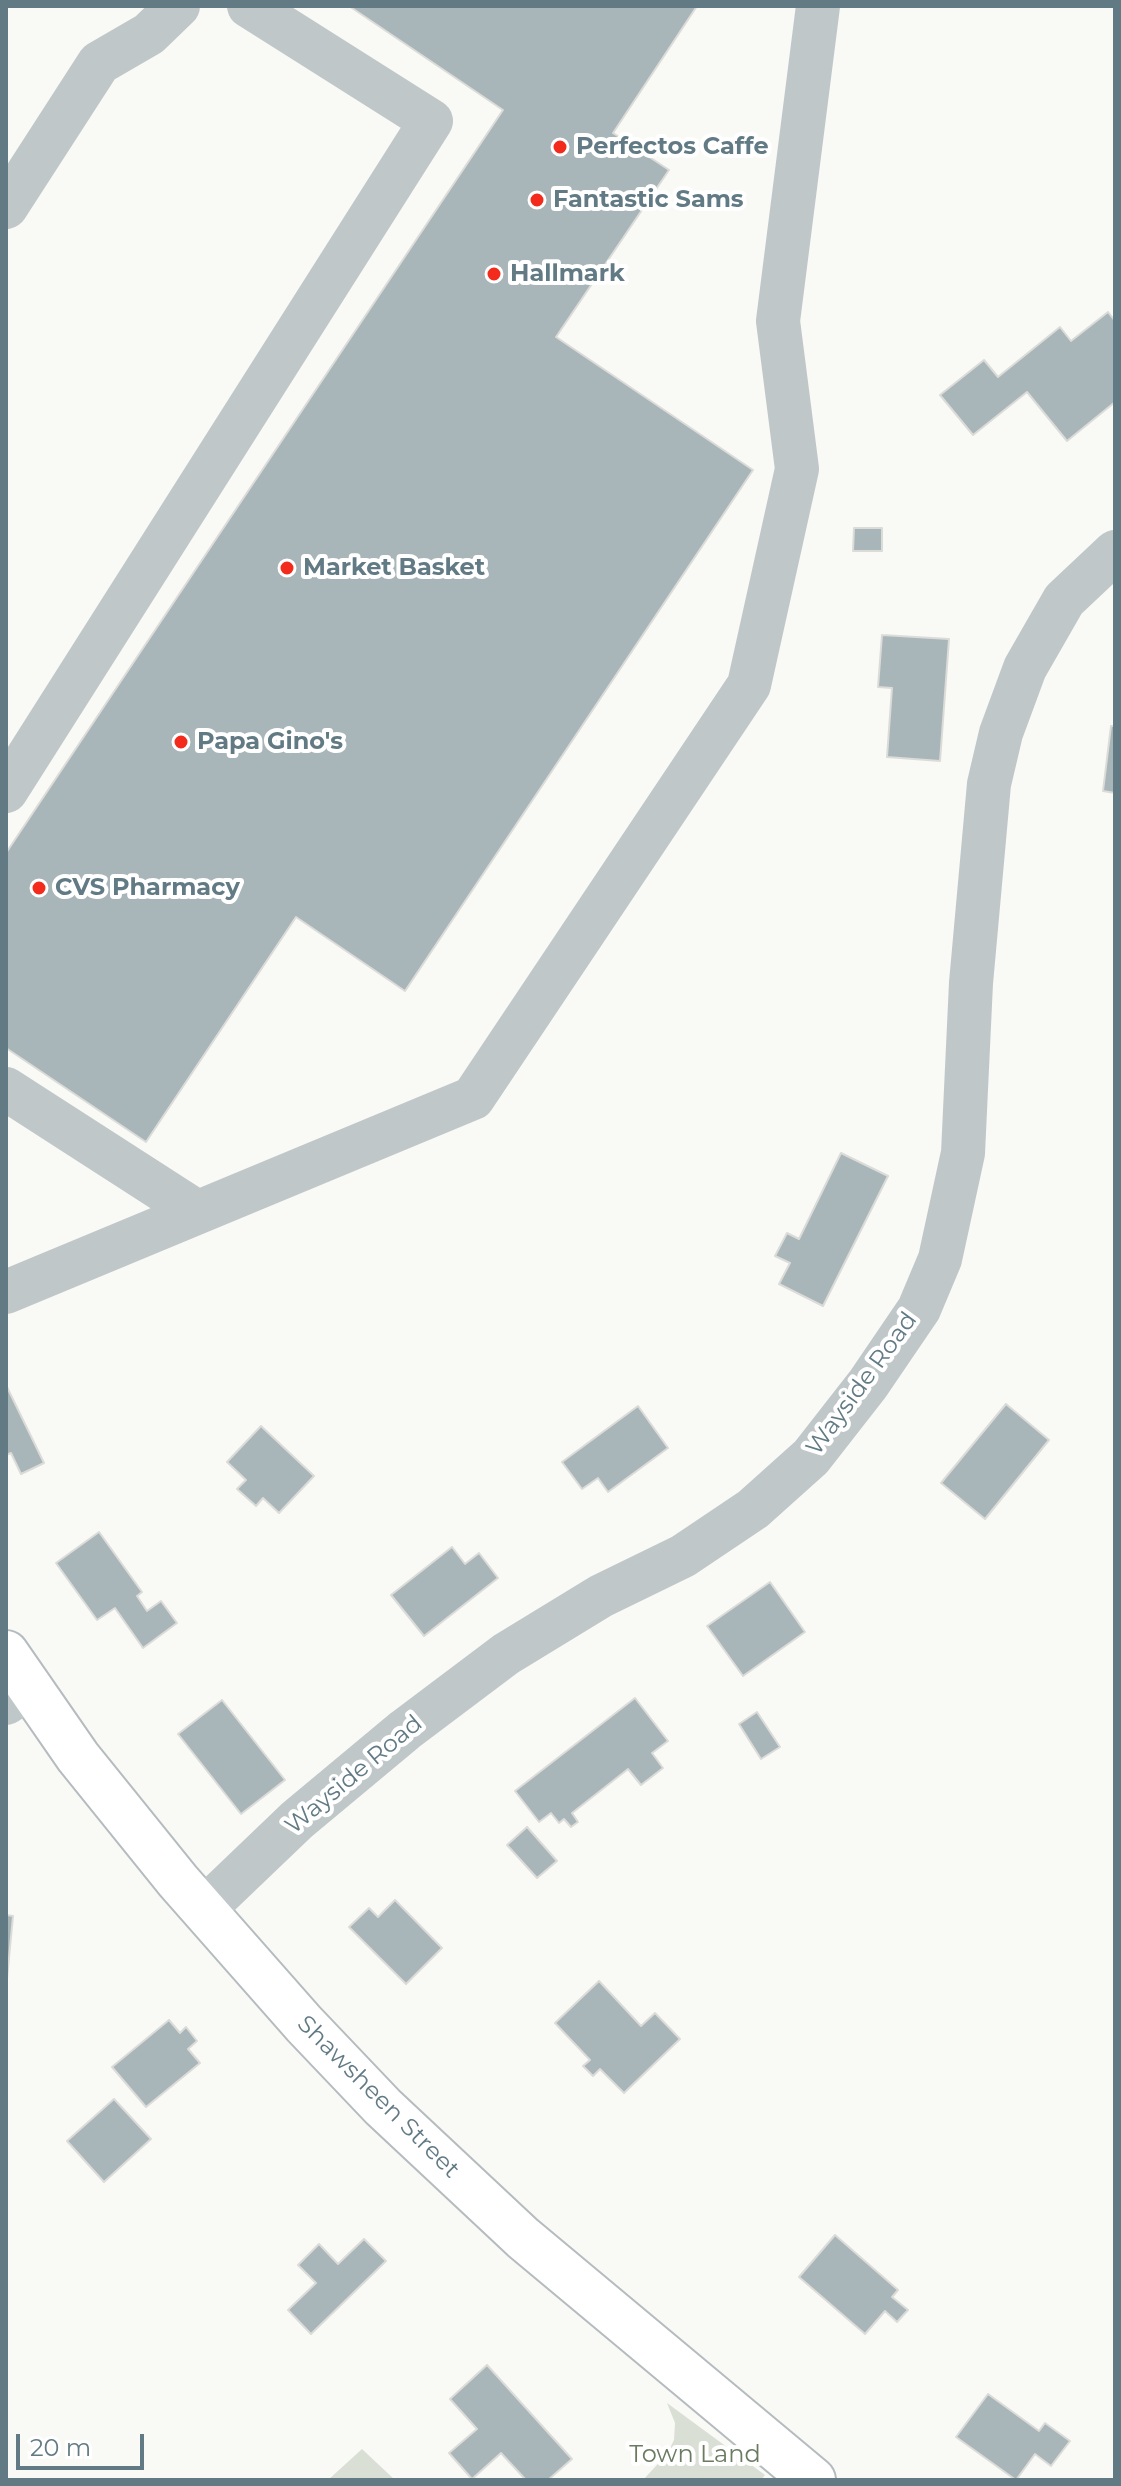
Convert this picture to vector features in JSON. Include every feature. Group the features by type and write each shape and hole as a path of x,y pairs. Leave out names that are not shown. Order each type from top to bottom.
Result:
{"main road":[{"name":"Shawsheen Street","path":"14,1681 204,1909 304,2024 383,2107 523,2238 813,2480"}],"street":[{"path":"6,207 99,63 149,34 178,6"},
{"path":"6,1292 473,1098 749,685 797,469 778,321 818,6"},
{"path":"6,791 431,121 252,7"},
{"name":"Wayside Road","path":"204,1909 297,1820 405,1730 506,1654 601,1596 683,1556 753,1509 811,1457 868,1384 919,1309 940,1259 963,1153 971,983 989,784 1001,733 1025,668 1064,600 1115,552"},
{"path":"6,1089 182,1219"},
{"path":"6,1115 182,1219"}],"green space":[{"name":"Town Land","path":"667,2403 765,2475 761,2480 643,2480 667,2454 674,2440 675,2423"},
{"path":"362,2449 395,2480 328,2480"}],"building":[{"path":"349,6 697,6 613,133 669,170 556,337 753,470 405,991 296,917 146,1142 6,1048 6,853 503,110"},
{"path":"1108,312 1115,321 1115,402 1067,441 1027,392 973,435 940,395 984,360 998,377 1060,327 1071,341"},
{"path":"854,528 882,528 882,551 853,551"},
{"path":"882,635 949,639 940,761 887,757 892,688 878,687"},
{"path":"1111,726 1115,726 1115,793 1103,791"},
{"path":"841,1153 888,1176 823,1306 779,1284 790,1263 775,1256 787,1233 799,1239"},
{"path":"6,1385 44,1463 21,1474 11,1453 6,1455"},
{"path":"1006,1404 1049,1440 985,1519 941,1483"},
{"path":"638,1406 668,1448 608,1492 598,1478 582,1489 562,1462"},
{"path":"261,1426 314,1476 279,1513 263,1498 256,1506 237,1489 246,1480 227,1462"},
{"path":"99,1532 142,1592 137,1596 147,1611 161,1601 177,1623 143,1648 115,1608 97,1620 56,1563"},
{"path":"452,1547 465,1564 479,1553 498,1578 424,1636 391,1595"},
{"path":"770,1582 805,1632 743,1676 707,1626"},
{"path":"635,1698 668,1741 652,1753 663,1768 641,1785 628,1769 572,1813 578,1822 571,1827 564,1819 559,1823 551,1813 539,1822 515,1791"},
{"path":"222,1700 285,1780 241,1814 178,1734"},
{"path":"757,1712 780,1747 761,1759 739,1724"},
{"path":"527,1827 557,1861 537,1878 507,1845"},
{"path":"395,1900 442,1948 406,1984 349,1927 369,1908 378,1917"},
{"path":"6,1915 13,1916 6,1989"},
{"path":"599,1981 641,2026 655,2013 680,2039 624,2093 600,2069 593,2076 583,2066 590,2060 555,2023"},
{"path":"169,2020 180,2033 186,2027 197,2041 188,2049 200,2063 146,2107 112,2067"},
{"path":"114,2099 151,2139 104,2182 67,2141"},
{"path":"835,2235 898,2290 892,2297 908,2310 897,2322 885,2311 865,2334 799,2277"},
{"path":"364,2239 386,2261 311,2334 288,2310 316,2283 298,2265 319,2244 338,2264"},
{"path":"487,2365 572,2459 548,2480 526,2480 501,2453 472,2479 449,2453 477,2429 450,2399"},
{"path":"988,2394 1039,2431 1045,2423 1070,2441 1051,2466 1035,2454 1016,2480 956,2437"}],"place":[{"name":"Perfectos Caffe","path":"560,147"},
{"name":"Fantastic Sams","path":"537,200"},
{"name":"Hallmark","path":"494,274"},
{"name":"Market Basket","path":"287,568"},
{"name":"Papa Gino's","path":"181,742"},
{"name":"CVS Pharmacy","path":"39,888"}]}
